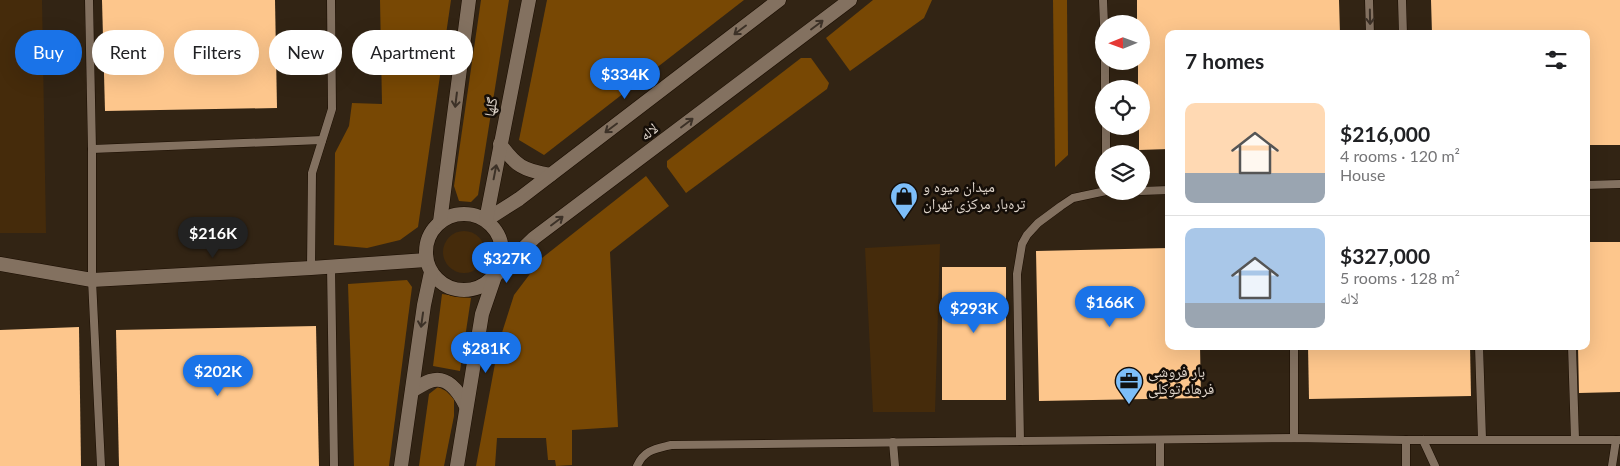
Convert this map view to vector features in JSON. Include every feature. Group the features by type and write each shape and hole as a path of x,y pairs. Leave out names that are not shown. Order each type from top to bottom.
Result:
{"street":[{"path":"440,222 468,0"},
{"name":"گلها","path":"486,220 529,0"},
{"name":"لاله","path":"486,220 519,199 779,0"},
{"name":"لاله","path":"494,276 534,238 850,0"},
{"path":"500,144 512,160 520,166 534,172 550,175"},
{"path":"401,466 424,305 428,266 426,249 428,239 440,222 451,216 463,214 475,215 486,220 495,229 501,240 501,265 485,285 474,290 461,291 449,288 438,282 428,266"},
{"path":"0,264 92,280 331,266 428,266"},
{"path":"457,466 482,314 494,276"},
{"path":"412,390 430,381 447,382 454,386 466,406"}],"lane":[{"path":"89,0 92,280 101,466"},
{"path":"311,268 312,173 332,109 331,0"},
{"path":"1103,0 1104,15"},
{"path":"1370,0 1370,30"},
{"path":"1402,0 1403,30"},
{"path":"92,149 322,140"},
{"path":"1590,185 1620,184"},
{"path":"1150,190 1165,190"},
{"path":"1020,441 1017,274 1022,244 1038,223 1073,198 1095,193"},
{"path":"331,266 334,466"},
{"path":"1294,350 1294,438"},
{"path":"1479,350 1482,439"},
{"path":"1572,350 1574,439"},
{"path":"637,466 640,459 650,450 671,445 1294,438 1618,440 1612,466"},
{"path":"1160,440 1160,466"},
{"path":"1406,440 1406,466"},
{"path":"1423,440 1435,466"},
{"path":"893,442 895,466"}],"shaded area":[{"path":"0,0 42,0 43,30 15,30 15,75 43,75 46,233 0,233"},
{"path":"380,0 451,0 447,30 381,30"},
{"path":"481,0 509,0 478,195 471,202 459,201 454,186 470,75 473,75 473,55"},
{"path":"547,0 744,0 544,155 519,140"},
{"path":"873,0 932,0 924,18 850,71 826,38"},
{"path":"1053,0 1067,0 1068,155 1055,167"},
{"path":"801,58 811,58 829,83 827,89 686,193 667,167 667,161"},
{"path":"381,75 440,75 418,227 400,240 367,248 334,245 335,153 349,126 352,103 382,104"},
{"path":"646,176 669,206 610,252 618,427 572,430 572,465 556,466 555,460 548,460 546,438 497,438 495,466 476,466 499,342 514,295 542,258"},
{"path":"464,231 479,237 485,252 479,267 464,273 449,267 443,252 449,237"},
{"path":"940,244 935,412 873,412 865,248"},
{"path":"407,280 412,287 389,466 354,466 348,284"},
{"path":"442,294 471,298 460,371 433,366"},
{"path":"438,387 446,391 454,399 454,416 444,466 419,466 429,394"}],"building":[{"path":"102,0 275,0 276,30 269,30 269,75 276,75 277,108 105,111 104,75 164,75 164,30 103,30"},
{"path":"1137,0 1339,0 1340,30 1165,30 1165,149 1150,150 1150,145 1139,145 1139,135 1150,135 1150,80 1138,80 1138,70 1150,70 1150,15 1137,15"},
{"path":"1431,0 1620,0 1620,145 1590,145 1590,30 1432,30"},
{"path":"1590,242 1620,242 1620,392 1579,393 1578,350 1590,350"},
{"path":"1165,248 1165,350 1200,350 1201,398 1039,401 1036,251"},
{"path":"942,267 1006,267 1006,400 942,400"},
{"path":"316,326 319,466 119,466 116,330"},
{"path":"79,327 81,466 0,466 0,330"},
{"path":"1308,350 1470,350 1471,396 1309,399"}],"place":[{"name":"میدان میوه و تره‌بار مرکزی تهران","path":"904,220"},
{"name":"بار فروشی فرهاد توکلی","path":"1129,405"}]}
